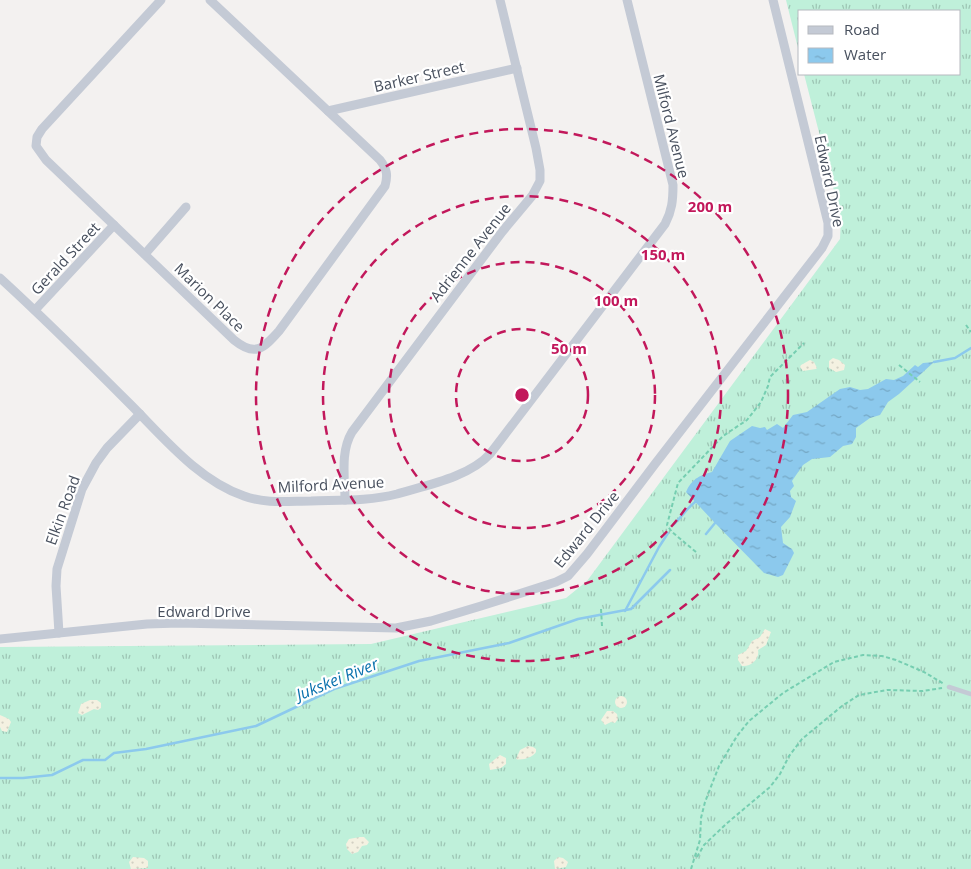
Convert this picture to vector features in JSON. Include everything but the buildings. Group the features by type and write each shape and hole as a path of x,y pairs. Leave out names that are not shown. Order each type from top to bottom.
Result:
{"street":[{"name":"Marion Place","path":"161,0 42,129 37,138 36,146 46,160 243,348 253,350 260,349 268,344 386,186 388,176 387,169 380,160 210,0"},
{"name":"Adrienne Avenue","path":"345,500 344,453 347,440 496,240 532,196 540,181 540,170 500,0"},
{"name":"Milford Avenue","path":"0,278 35,310 161,436 214,482 244,496 270,501 382,498 455,476 484,461 669,216 672,205 673,185 627,0"},
{"name":"Edward Drive","path":"0,639 147,624 179,623 396,628 431,621 481,606 556,582 568,576 587,554 822,248 828,236 828,223 773,0"},
{"name":"Barker Street","path":"328,111 517,68"},
{"path":"145,254 186,207"},
{"name":"Gerald Street","path":"35,310 114,226"},
{"name":"Elkin Road","path":"59,634 56,586 57,569 82,489 96,463 107,448 140,414"}],"lane":[{"path":"949,687 971,694"}],"path":[{"path":"966,325 971,332"},
{"path":"696,552 672,532 667,525 678,483 723,436 747,420 761,402 770,377 804,342"},
{"path":"899,364 920,382"},
{"path":"601,609 602,626"},
{"path":"691,869 700,840 705,802 719,766 737,736 749,721 783,693 834,662 863,656 882,656 896,660 924,672 949,687"},
{"path":"694,861 704,846 726,824 770,787 802,739 842,706 859,695 887,690 923,691 949,687"}],"green space":[{"path":"786,0 971,0 971,869 0,869 0,647 371,644 566,598 587,581 840,239 841,218 804,75 961,75 961,10 798,10 798,48"}],"sand":[{"path":"833,358 845,365 844,370 836,372 829,368 829,361"},
{"path":"810,360 814,362 817,368 803,371 800,367 801,365"},
{"path":"765,629 771,632 766,645 758,650 758,656 754,662 742,666 738,660 738,655 746,651 752,641 760,637"},
{"path":"621,696 627,702 621,708 615,702"},
{"path":"90,700 97,700 101,703 101,708 82,715 78,713 81,704"},
{"path":"607,711 613,711 617,714 618,719 615,723 611,722 605,725 601,720"},
{"path":"0,715 11,722 7,732 2,731 0,727"},
{"path":"528,746 536,749 535,754 524,759 516,759 520,750"},
{"path":"500,755 506,758 506,764 501,768 490,770 489,764"},
{"path":"364,837 369,842 367,845 362,846 358,852 352,854 347,849 346,844 349,839"},
{"path":"133,857 144,858 148,861 148,868 131,869 129,862"},
{"path":"558,857 568,862 566,867 555,869 554,861"}],"water":[{"path":"934,362 888,402 880,415 870,418 856,428 856,437 852,444 843,446 830,457 812,459 803,465 792,481 794,486 790,491 791,497 796,501 790,517 781,527 783,543 792,549 794,553 783,575 778,577 764,573 686,492 690,484 696,479 712,472 730,441 752,426 765,427 767,430 777,424 783,428 793,415 807,412 840,389 850,387 860,390 868,389 886,379 894,380 903,376 915,365 918,367 923,363"}],"waterway":[{"path":"934,362 955,358 971,348"},
{"path":"673,525 695,502"},
{"path":"706,534 715,523"},
{"path":"625,611 668,533"},
{"name":"Jukskei River","path":"0,778 52,775 83,760 105,760 114,753 146,749 256,726 334,689 419,661 509,643 578,619 631,609 670,570"}]}
